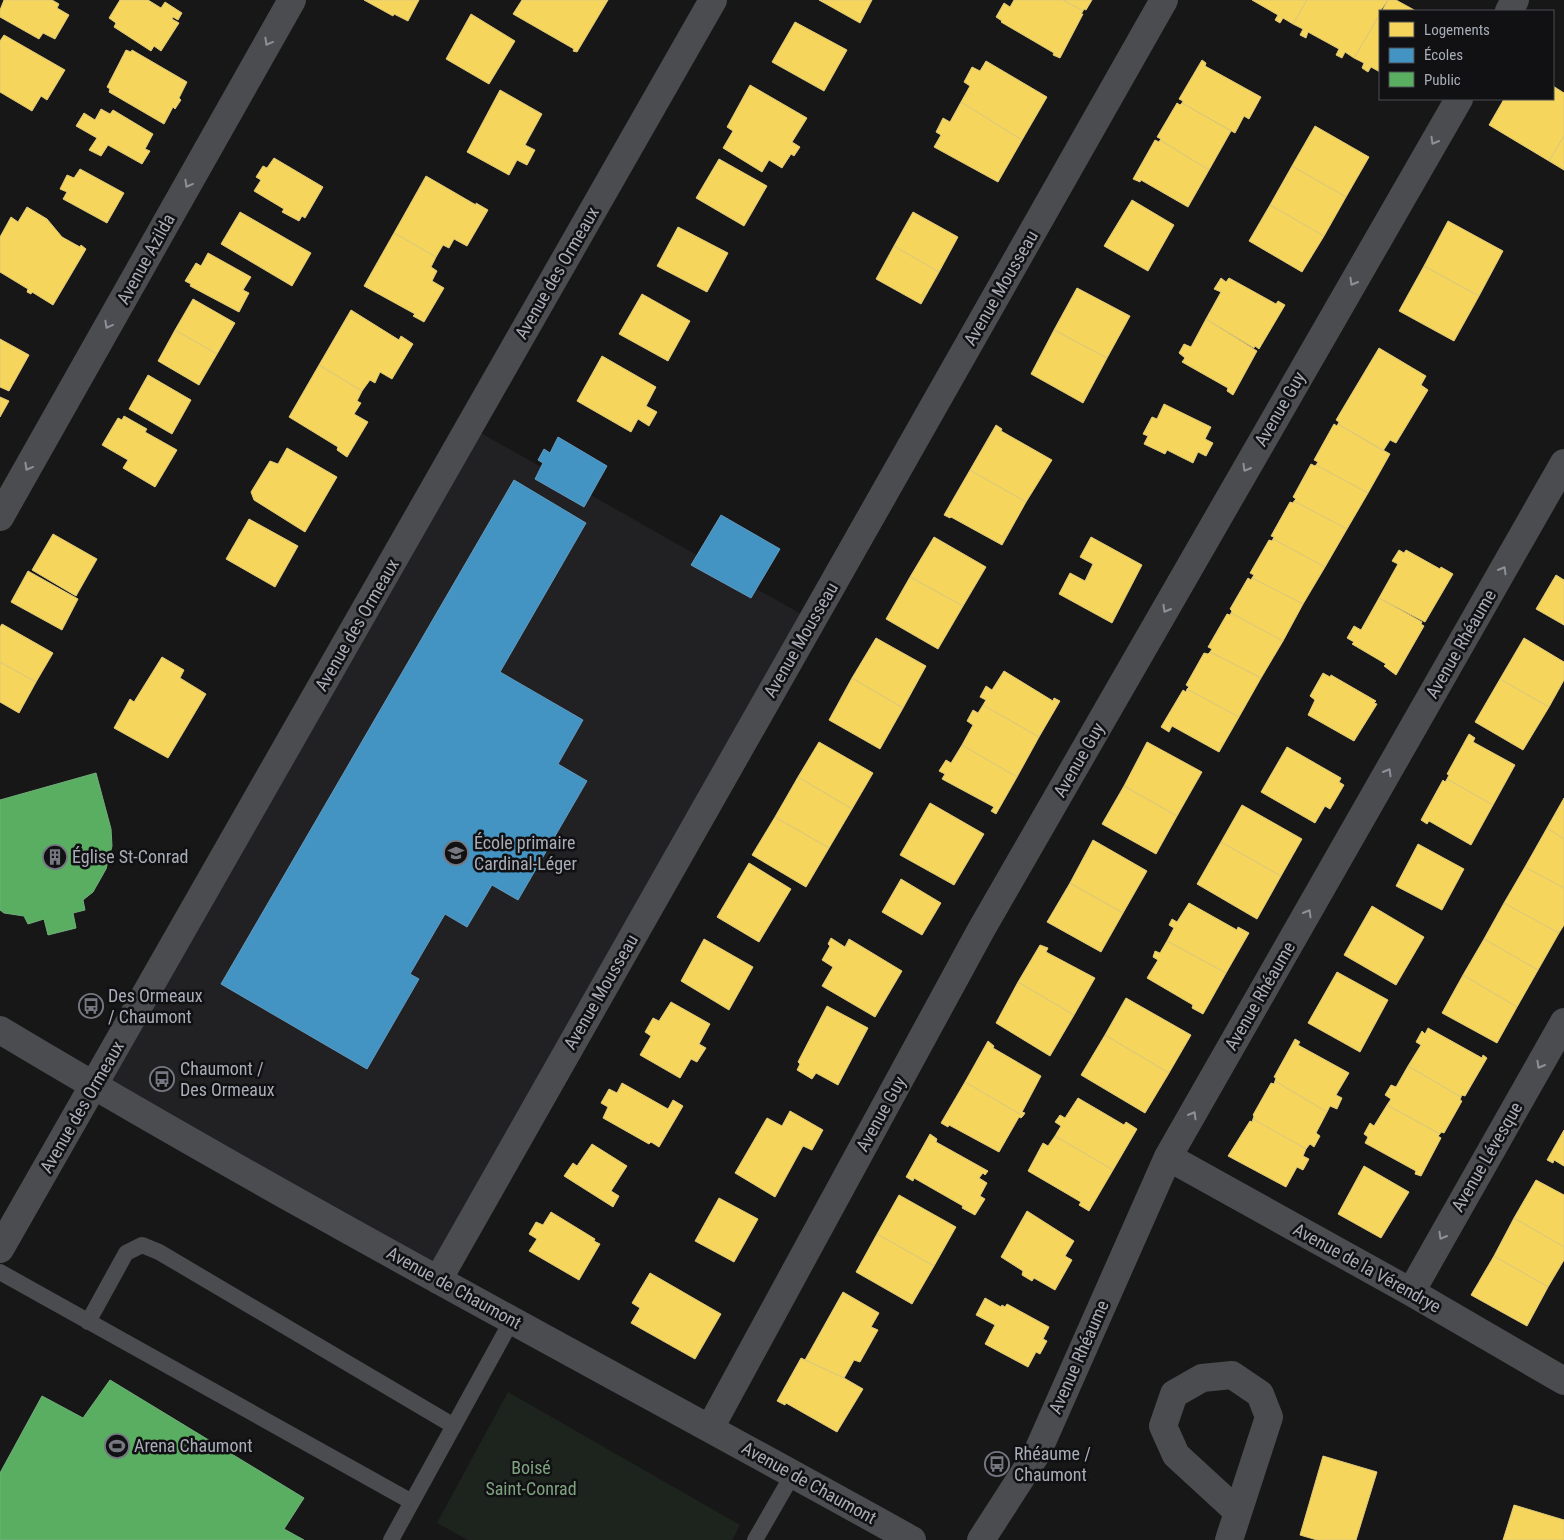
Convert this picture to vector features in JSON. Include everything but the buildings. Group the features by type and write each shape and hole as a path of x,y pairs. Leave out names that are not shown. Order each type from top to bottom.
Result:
{"street":[{"name":"Avenue Azilda","path":"0,517 292,0"},
{"name":"Avenue des Ormeaux","path":"0,1249 713,0"},
{"name":"Avenue Mousseau","path":"438,1280 1164,0"},
{"name":"Avenue Guy","path":"710,1428 982,930 1458,100"},
{"name":"Avenue Rhéaume","path":"980,1540 1036,1453 1168,1157 1564,463"},
{"name":"Avenue Lévesque","path":"1410,1292 1564,1022"},
{"name":"Avenue de Chaumont","path":"0,1030 94,1086 438,1280 912,1540"},
{"name":"Avenue de la Vérendrye","path":"1168,1157 1410,1292 1564,1381"},
{"path":"1229,1540 1270,1418 1260,1394 1232,1376 1202,1378 1174,1394 1163,1426 1176,1454 1238,1512"}],"lane":[{"path":"88,1322 126,1252 142,1245 159,1252 454,1426"},
{"path":"0,1272 412,1502"},
{"path":"391,1540 512,1320"},
{"path":"755,1540 793,1474"}],"shaded area":[{"name":"École primaire Cardinal-Léger","path":"472,428 810,619 430,1278 107,1087"}],"green space":[{"name":"Boisé Saint-Conrad","path":"508,1392 740,1525 732,1540 468,1540 437,1523"}],"place":[{"name":"École primaire Cardinal-Léger","path":"456,853"},
{"name":"Église St-Conrad","path":"55,857"},
{"name":"Des Ormeaux / Chaumont","path":"91,1006"},
{"name":"Chaumont / Des Ormeaux","path":"162,1079"},
{"name":"Arena Chaumont","path":"117,1446"},
{"name":"Rhéaume / Chaumont","path":"997,1464"}]}
